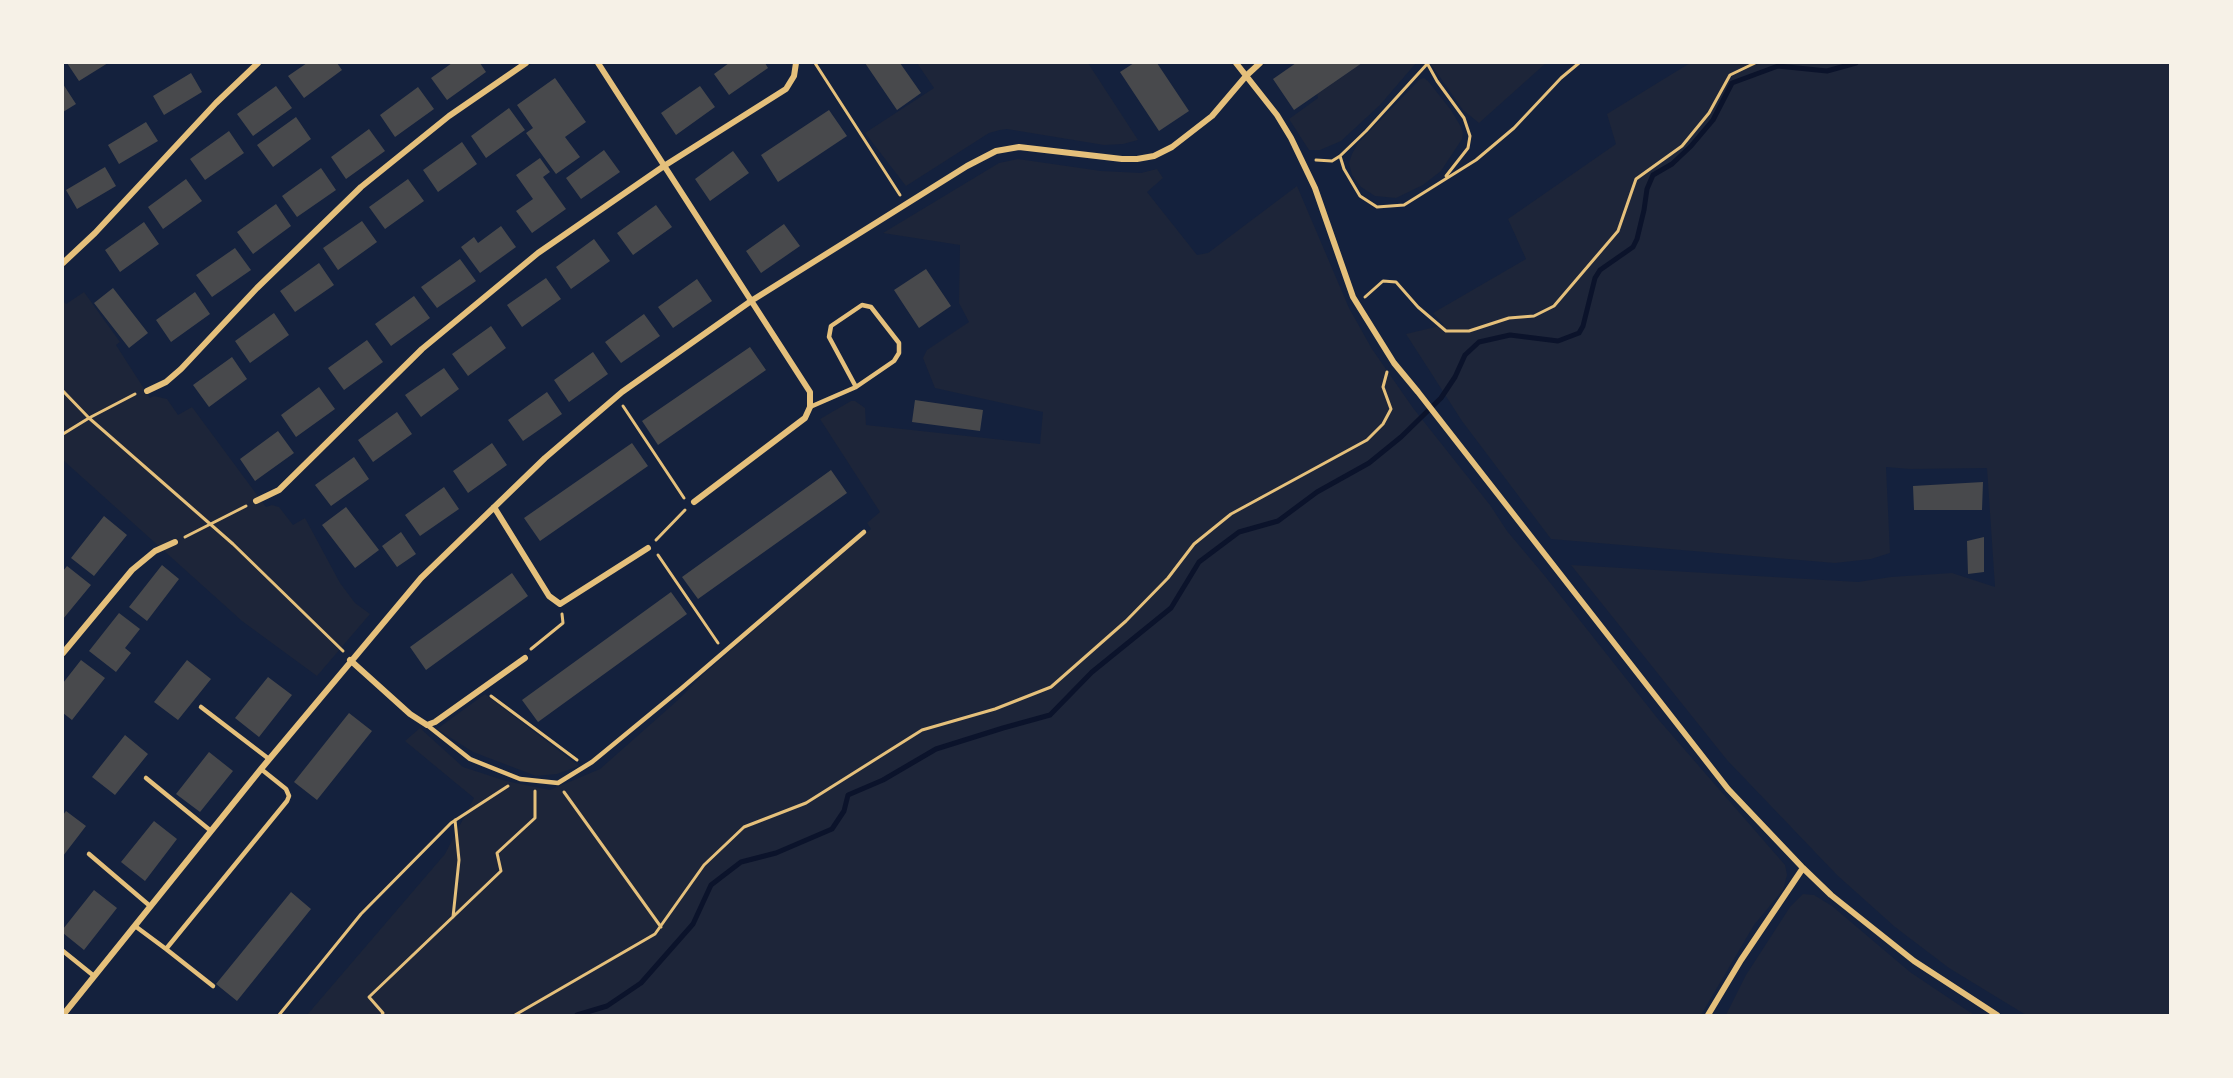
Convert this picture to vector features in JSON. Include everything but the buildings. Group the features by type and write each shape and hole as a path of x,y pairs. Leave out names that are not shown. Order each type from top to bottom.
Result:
{"street":[{"path":"63,263 95,233 216,103 258,63"},
{"path":"147,391 166,382 181,369 279,266 361,187 449,116 526,63"},
{"path":"598,63 810,392 810,407 805,418 694,502"},
{"path":"256,501 279,490 422,349 529,261 664,166 786,88 794,76 796,63"},
{"path":"1236,63 1277,115 1301,157 1312,180 1357,304 1394,363 1728,789 1831,895 1914,962 1997,1015"},
{"path":"63,1015 350,660 421,578 545,458 617,397 751,301 967,166 996,151 1019,147 1122,159 1154,156 1172,147 1212,116 1260,63"},
{"path":"494,507 549,596 560,604 650,546"},
{"path":"63,653 132,570 156,551 175,542"},
{"path":"350,660 410,714 427,725 435,722 525,658"},
{"path":"1707,1015 1803,868"}],"lane":[{"path":"810,407 856,387 894,361 899,353 899,343 871,307 862,305 831,326 829,337 856,387"},
{"path":"427,725 470,759 520,779 558,783 585,766 724,652 864,532"},
{"path":"201,707 269,759"},
{"path":"165,949 287,801 289,796 286,789 261,769"},
{"path":"146,778 211,831"},
{"path":"89,854 150,906"},
{"path":"135,926 213,986"},
{"path":"63,951 94,976"}],"path":[{"path":"815,63 906,204"},
{"path":"1301,157 1332,161 1340,156 1428,63 1437,81 1464,118 1470,136 1468,148 1443,180"},
{"path":"1340,156 1344,169 1360,196 1377,207 1404,205 1476,160 1514,128 1561,78 1579,63"},
{"path":"1357,304 1383,281 1396,282 1418,307 1446,331 1469,331 1509,318 1534,316 1554,306 1618,231 1636,179 1682,146 1709,113 1730,75 1755,63"},
{"path":"515,1015 655,934 704,865 744,827 806,803 922,730 995,709 1051,687 1126,621 1168,578 1194,544 1231,514 1367,440 1383,424 1391,409 1383,387 1385,374 1394,363"},
{"path":"63,434 145,389 147,391"},
{"path":"63,392 89,418 233,544 343,651"},
{"path":"617,397 689,506 650,546 724,652"},
{"path":"175,542 256,501"},
{"path":"525,658 531,650 563,623 560,604"},
{"path":"482,689 585,766"},
{"path":"279,1015 361,914 455,820 520,779"},
{"path":"382,1015 383,1013 369,996 501,871 497,853 535,818 535,780"},
{"path":"558,783 661,927"},
{"path":"453,917 459,860 455,820"}],"shaded area":[{"path":"917,63 1088,63 1138,140 1104,145 1007,129 1000,130 989,133 906,186 865,133 934,88"},
{"path":"1362,63 1416,63 1380,105 1341,141 1320,150 1309,150 1289,119 1318,98 1317,94"},
{"path":"1430,63 1546,63 1479,123 1463,110"},
{"path":"1690,63 2170,63 2170,1015 2026,1015 1949,968 1895,927 1837,875 1727,760 1571,565 1858,582 1891,577 1952,573 1995,587 1987,468 1886,467 1890,553 1871,559 1835,563 1551,539 1462,421 1406,334 1444,325 1433,313 1526,259 1508,219 1616,144 1607,114"},
{"path":"1424,78 1451,110 1461,127 1462,139 1441,171 1423,185 1396,198 1375,196 1361,187 1352,175 1349,163 1352,154 1358,143 1420,79"},
{"path":"1018,159 1101,171 1141,173 1157,169 1163,178 1147,192 1197,255 1208,253 1297,186 1349,308 1372,349 1413,408 1490,505 1507,531 1658,719 1785,865 1787,875 1783,890 1754,925 1701,1015 307,1015 445,854 474,798 405,741 420,728 463,767 506,781 550,790 600,769 705,673 871,529 867,523 880,512 820,419 851,401 865,408 866,425 1040,444 1043,412 935,388 923,358 927,350 969,322 959,303 960,245 883,233 999,163"},
{"path":"84,292 120,342 116,345 150,398 154,396 167,399 178,415 192,407 266,507 272,505 279,507 293,525 305,518 340,583 355,603 370,614 317,676 242,621 63,460 63,301 66,304"},
{"path":"485,694 579,766 557,774 536,776 473,752 437,729"},
{"path":"1803,894 1814,895 1832,906 1910,972 1974,1015 1726,1015 1746,975 1790,907"}],"waterway":[{"path":"577,1015 607,1006 641,983 693,924 711,885 741,862 776,853 832,829 844,811 848,795 883,780 936,749 1050,715 1092,672 1171,608 1199,562 1239,532 1278,521 1317,492 1369,463 1401,437 1441,398 1455,377 1465,355 1479,342 1510,335 1558,341 1579,333 1583,326 1595,278 1600,270 1633,247 1637,239 1647,189 1653,175 1672,164 1691,146 1713,120 1732,83 1778,66 1827,71 1856,63"}]}
